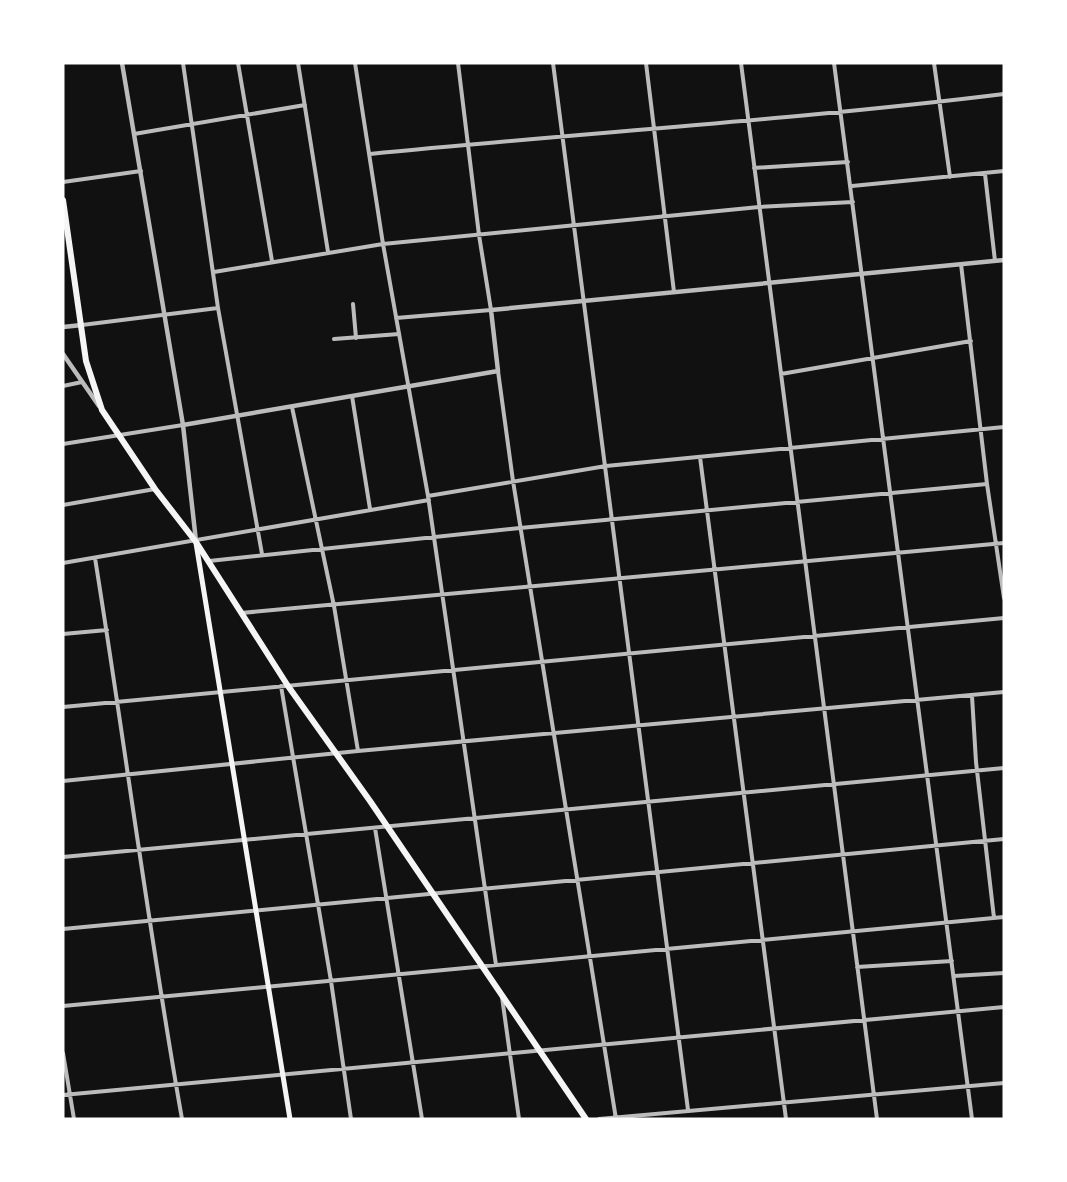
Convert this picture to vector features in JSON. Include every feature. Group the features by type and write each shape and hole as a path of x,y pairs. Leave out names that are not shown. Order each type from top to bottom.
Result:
{"main road":[{"path":"63,200 86,361 102,410 155,489 196,542 285,686 337,755 586,1119"},
{"path":"196,542 290,1119"}],"street":[{"path":"123,63 183,425 196,542"},
{"path":"183,63 218,308 262,554"},
{"path":"238,63 245,115 272,261"},
{"path":"298,63 328,252"},
{"path":"355,63 383,244 428,498 496,965"},
{"path":"458,63 470,144 479,235 520,528 616,1118"},
{"path":"553,63 688,1110"},
{"path":"646,63 674,292"},
{"path":"741,63 877,1119"},
{"path":"834,63 852,186 860,274 909,627 926,776 972,1119"},
{"path":"934,63 950,177"},
{"path":"370,154 561,135 748,121 1004,94"},
{"path":"134,134 305,105"},
{"path":"754,168 848,162"},
{"path":"63,182 141,171"},
{"path":"852,186 1004,171"},
{"path":"985,174 995,261"},
{"path":"214,272 383,244 759,207 853,202"},
{"path":"396,318 1004,260"},
{"path":"961,264 987,484 998,543 1004,598"},
{"path":"353,304 356,338"},
{"path":"63,327 218,308"},
{"path":"334,339 399,334"},
{"path":"781,374 872,356 971,341"},
{"path":"63,354 102,410"},
{"path":"63,444 498,371"},
{"path":"63,386 82,382"},
{"path":"351,396 370,509"},
{"path":"292,407 334,606 358,751"},
{"path":"63,563 196,542 513,481 606,466 1004,427"},
{"path":"700,457 786,1119"},
{"path":"208,561 520,528 987,484"},
{"path":"63,505 155,489"},
{"path":"241,613 1004,543"},
{"path":"95,558 107,630 115,702 129,774 161,997 182,1119"},
{"path":"63,707 1004,618"},
{"path":"63,634 107,630"},
{"path":"285,686 293,758 331,981 351,1119"},
{"path":"63,782 232,763 1004,692"},
{"path":"972,696 977,771 994,918"},
{"path":"63,857 1004,768"},
{"path":"375,828 422,1119"},
{"path":"63,929 1004,839"},
{"path":"63,1006 1004,917"},
{"path":"857,967 952,961"},
{"path":"954,976 1004,973"},
{"path":"502,996 519,1119"},
{"path":"63,1095 1004,1007"},
{"path":"63,1053 74,1119"},
{"path":"598,1119 1004,1083"}]}
